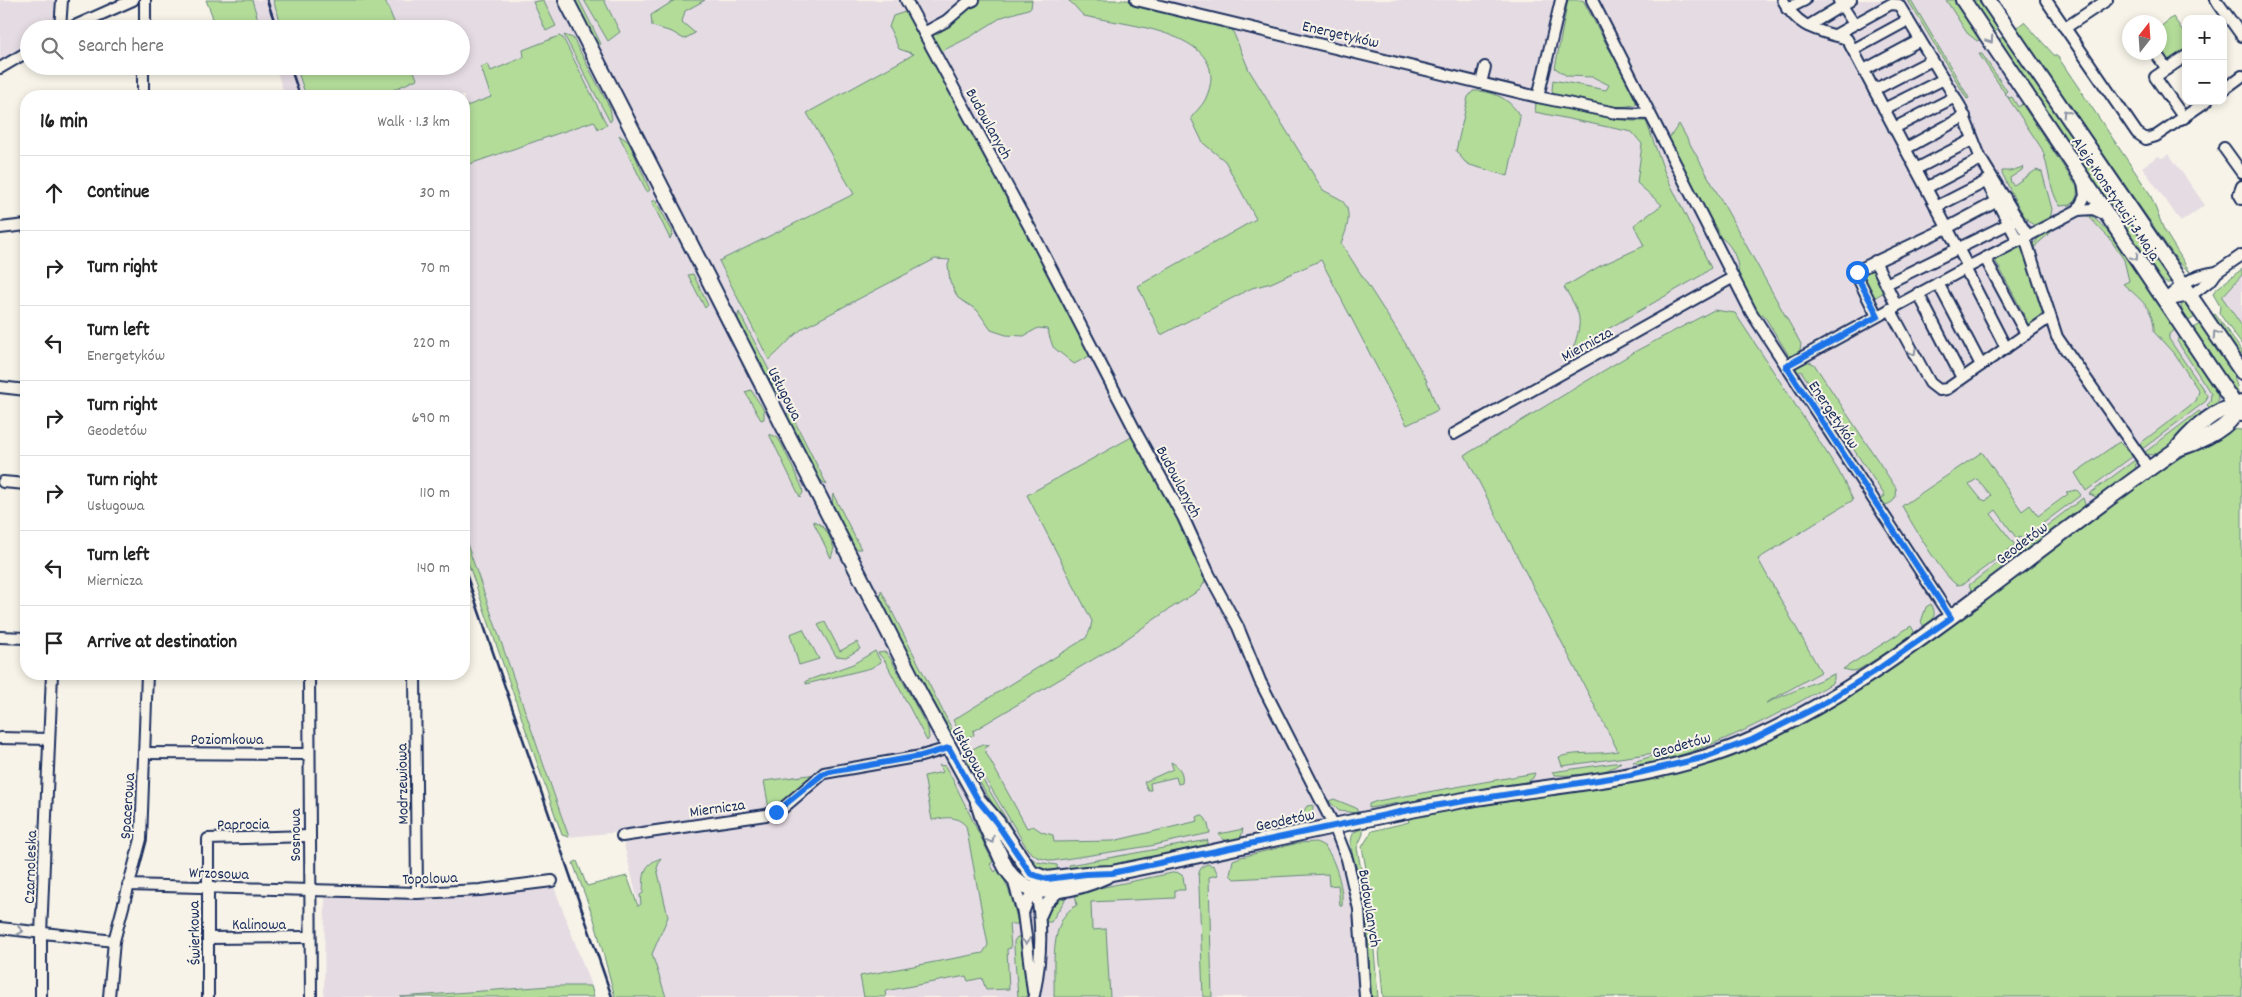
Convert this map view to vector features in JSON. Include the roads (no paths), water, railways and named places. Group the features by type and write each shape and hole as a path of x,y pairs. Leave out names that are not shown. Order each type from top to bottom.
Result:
{"street":[{"path":"61,20 62,0"},
{"path":"88,20 133,0"},
{"path":"145,20 146,0"},
{"name":"Usługowa","path":"566,0 920,694 978,800 996,822 1031,874 1041,916 1040,968 1034,996"},
{"name":"Budowlanych","path":"906,0 1037,241 1137,434 1183,517 1209,574 1238,627 1264,689 1334,826 1347,859 1356,892 1362,937 1365,997"},
{"path":"924,33 946,21 967,3 974,0"},
{"name":"Energetyków","path":"1136,0 1538,97 1616,113 1649,114"},
{"path":"1538,97 1561,0"},
{"name":"Energetyków","path":"1592,0 1751,312 1951,618"},
{"path":"1805,0 1785,5 1797,21 1847,39 1958,248 2006,348"},
{"name":"Aleje Konstytucji 3 Maja","path":"1962,0 2164,301 2221,384 2241,408"},
{"name":"Aleje Konstytucji 3 Maja","path":"1988,0 2242,372"},
{"path":"2046,0 2137,133 2146,139 2151,139 2202,105"},
{"path":"2065,28 2107,0"},
{"path":"2216,0 2242,36"},
{"path":"1808,26 1844,2 1854,24"},
{"path":"1835,35 1890,4 1899,5 1955,97 1965,116 1972,140 1989,180 2024,238 2050,318 2061,343 2149,469"},
{"path":"1853,50 1908,20"},
{"path":"1864,70 1920,40"},
{"path":"0,68 20,56"},
{"path":"2182,59 2155,77 2184,118"},
{"path":"1874,90 1932,60"},
{"path":"2160,60 2166,69"},
{"path":"1481,83 1485,67"},
{"path":"1534,67 1544,69"},
{"path":"142,90 143,75"},
{"path":"2227,87 2242,76"},
{"path":"1884,109 1944,78"},
{"path":"1894,128 1955,97"},
{"path":"1906,149 1965,116"},
{"path":"1916,169 1972,140"},
{"path":"2224,148 2242,174"},
{"path":"1926,188 1981,159"},
{"path":"2078,210 2085,196 2082,178"},
{"path":"1936,207 1989,180"},
{"path":"2242,186 2239,194 2242,199"},
{"path":"1878,316 1857,274 1860,269 1947,228 2001,199"},
{"path":"1786,366 1938,282 2078,210 2093,209 2108,216"},
{"path":"1886,284 2013,221"},
{"path":"0,228 20,226"},
{"path":"2164,301 2190,296 2212,279 2217,272 2242,255"},
{"path":"1985,258 2026,334"},
{"path":"1875,261 1886,284 1893,307 1932,386 1939,390 1947,389 2050,318"},
{"path":"2164,301 2182,284 2205,274 2217,272"},
{"name":"Miernicza","path":"1454,434 1732,278"},
{"path":"1938,282 1981,365"},
{"path":"1918,294 1962,378"},
{"path":"2221,384 2224,400 2222,419 2242,425"},
{"path":"0,387 20,389"},
{"name":"Geodetów","path":"1047,879 1112,873 1468,799 1630,775 1702,758 1752,740 1819,706 1874,672 1951,618 2149,469 2177,449 2199,441 2222,419 2235,415 2241,408"},
{"path":"3,482 20,483"},
{"path":"0,637 20,638"},
{"name":"Czarnoleska","path":"41,997 41,934 52,680"},
{"name":"Spacerowa","path":"109,997 114,940 141,839 147,680"},
{"name":"Sosnowa","path":"308,680 310,997"},
{"name":"Modrzewiowa","path":"415,680 417,893"},
{"path":"0,738 49,739"},
{"name":"Miernicza","path":"622,836 766,815 783,808 824,773 921,756 949,748"},
{"name":"Poziomkowa","path":"144,752 309,754"},
{"name":"Usługowa","path":"978,800 985,827 1012,876 1023,913 1028,968 1034,996"},
{"name":"Paprocia","path":"208,839 309,836"},
{"name":"Świerkowa","path":"208,839 208,997"},
{"name":"Geodetów","path":"1012,876 1022,884 1036,890 1060,890 1088,884 1112,873"},
{"path":"1023,913 1028,900 1047,879 1031,874"},
{"name":"Topolowa","path":"309,890 417,893 480,890 552,881"},
{"name":"Wrzosowa","path":"128,885 309,890"},
{"path":"1041,916 1046,904 1060,890"},
{"path":"0,928 41,934 114,940"},
{"name":"Kalinowa","path":"208,938 310,937"}],"railway":[{"path":"267,0 274,20"},
{"path":"293,75 298,90"},
{"path":"470,585 612,997"}]}
